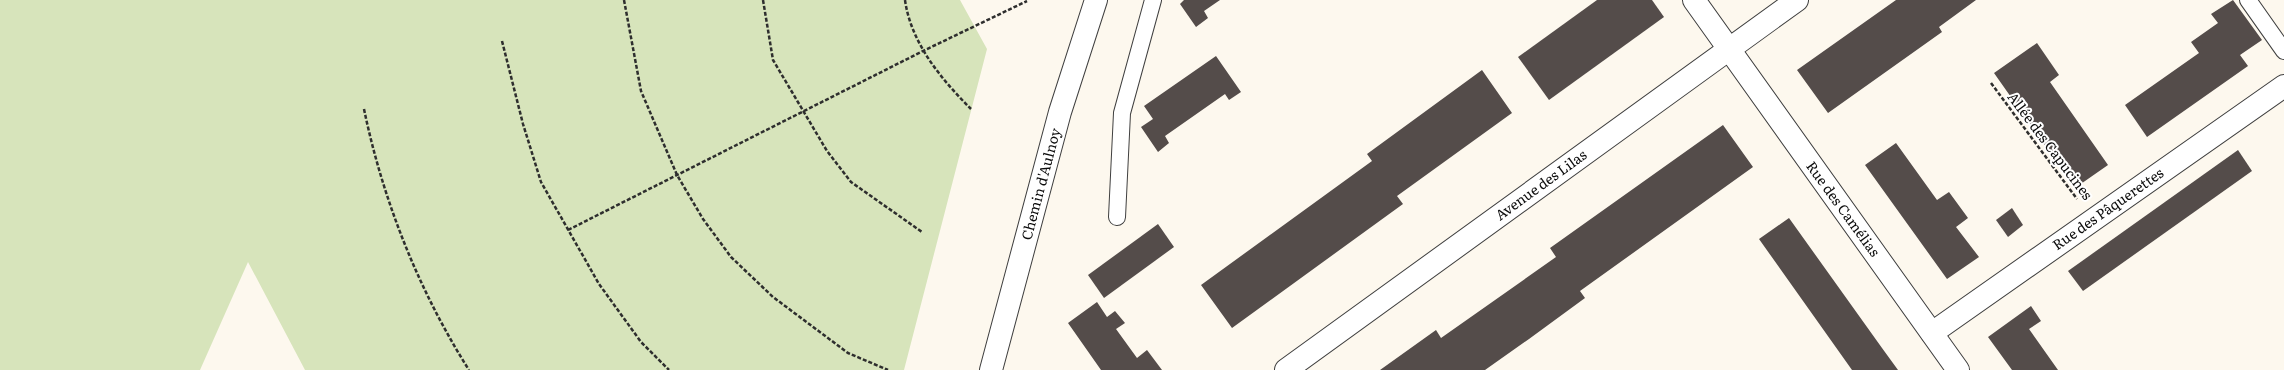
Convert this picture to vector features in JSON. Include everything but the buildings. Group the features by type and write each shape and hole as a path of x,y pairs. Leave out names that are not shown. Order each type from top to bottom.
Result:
{"street":[{"name":"Chemin d'Aulnoy","path":"991,370 1060,112 1096,0"},
{"name":"Rue des Camélias","path":"1694,0 1958,370"},
{"name":"Avenue des Lilas","path":"1286,370 1797,0"},
{"name":"Rue des Pâquerettes","path":"1932,333 2284,86"}],"lane":[{"path":"1117,217 1122,113 1153,0"},
{"path":"2248,0 2284,52"}],"path":[{"path":"624,0 641,91 677,175 703,219 731,257 773,297 848,353 888,370"},
{"path":"763,0 773,60 827,151 851,182 922,232"},
{"path":"905,0 907,15 923,51 940,74 971,109"},
{"path":"568,230 923,51 1027,1"},
{"path":"502,41 541,182 599,284 641,342 669,370"},
{"name":"Allée des Capucines","path":"1991,83 2092,220"},
{"path":"364,109 372,148 388,202 424,289 469,370"}],"green space":[{"path":"0,0 960,0 987,49 904,370 305,370 248,262 200,370 0,370"}]}
